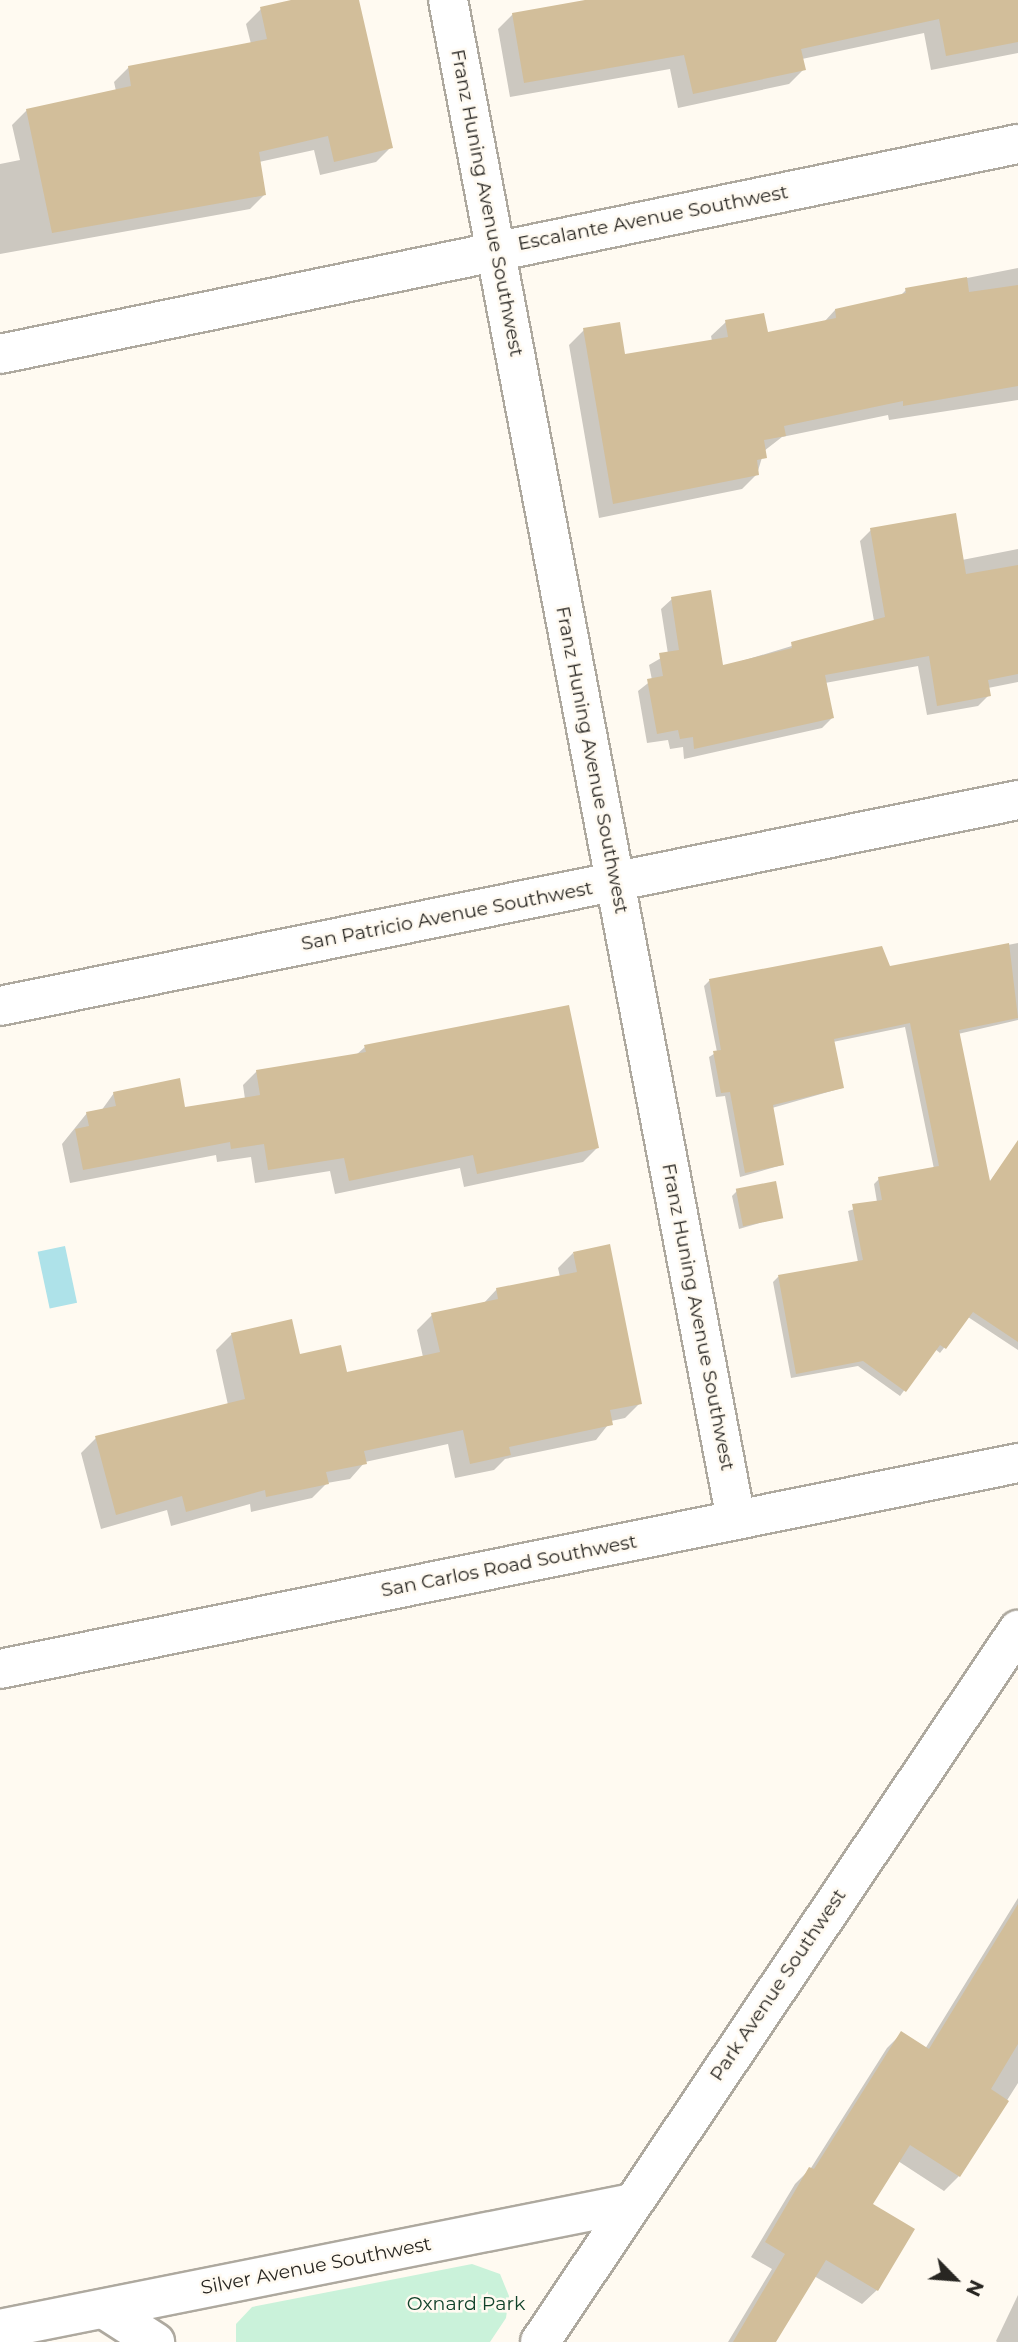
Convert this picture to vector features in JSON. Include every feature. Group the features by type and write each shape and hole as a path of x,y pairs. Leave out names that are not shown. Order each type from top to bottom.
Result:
{"street":[{"name":"Franz Huning Avenue Southwest","path":"448,0 736,1520"},
{"name":"Escalante Avenue Southwest","path":"0,354 1018,144"},
{"name":"San Patricio Avenue Southwest","path":"0,1006 1018,800"},
{"name":"San Carlos Road Southwest","path":"0,1669 1018,1463"},
{"name":"Park Avenue Southwest","path":"540,2342 1018,1630"},
{"name":"Silver Avenue Southwest","path":"0,2329 632,2203"},
{"path":"104,2308 155,2342"}],"green space":[{"name":"Oxnard Park","path":"472,2264 500,2274 509,2296 506,2318 490,2342 236,2342 236,2324 252,2307"}],"water":[{"path":"65,1246 77,1303 50,1309 38,1252"}],"building":[{"path":"291,0 359,0 393,148 334,162 328,136 259,152 266,195 52,233 26,109 131,86 128,66 267,39 260,7"},
{"path":"585,0 1018,0 1018,42 946,56 939,19 801,49 806,70 693,94 684,55 524,83 512,13"},
{"path":"967,277 969,292 1018,285 1018,386 903,406 903,401 784,426 786,436 764,440 767,458 757,460 759,475 613,504 583,328 620,322 625,354 728,337 725,320 764,313 768,332 836,318 835,309 906,293 905,288"},
{"path":"956,513 966,574 1018,565 1018,674 988,680 991,696 937,706 929,656 825,675 834,718 694,749 693,737 680,739 678,730 657,734 647,679 663,676 659,653 679,650 671,597 711,590 723,665 792,648 791,642 885,617 870,528"},
{"path":"1009,943 1018,1018 959,1030 990,1181 1018,1140 1018,1342 973,1312 946,1349 940,1345 906,1392 863,1361 796,1374 778,1275 863,1260 852,1204 882,1200 878,1177 939,1166 910,1023 834,1039 844,1088 773,1105 784,1165 745,1173 730,1092 721,1093 713,1051 721,1050 709,979 882,946 890,966"},
{"path":"569,1005 599,1148 477,1174 473,1155 349,1181 344,1158 268,1170 264,1144 231,1149 230,1142 83,1170 75,1129 89,1126 86,1112 116,1106 113,1092 180,1078 185,1107 260,1095 256,1070 366,1052 364,1045"},
{"path":"776,1181 783,1218 743,1226 736,1189"},
{"path":"610,1244 642,1404 610,1410 613,1425 509,1447 511,1455 470,1464 463,1430 364,1451 367,1464 326,1472 329,1484 266,1497 265,1490 186,1512 182,1496 116,1515 95,1436 245,1399 231,1333 292,1319 300,1354 341,1345 347,1372 440,1352 431,1313 498,1299 496,1288 577,1272 573,1252"},
{"path":"1018,1904 1018,2044 991,2089 1009,2101 960,2177 910,2145 873,2204 915,2229 878,2291 826,2260 776,2342 733,2342 785,2254 765,2242 809,2167 814,2169 901,2031 929,2049"}]}
